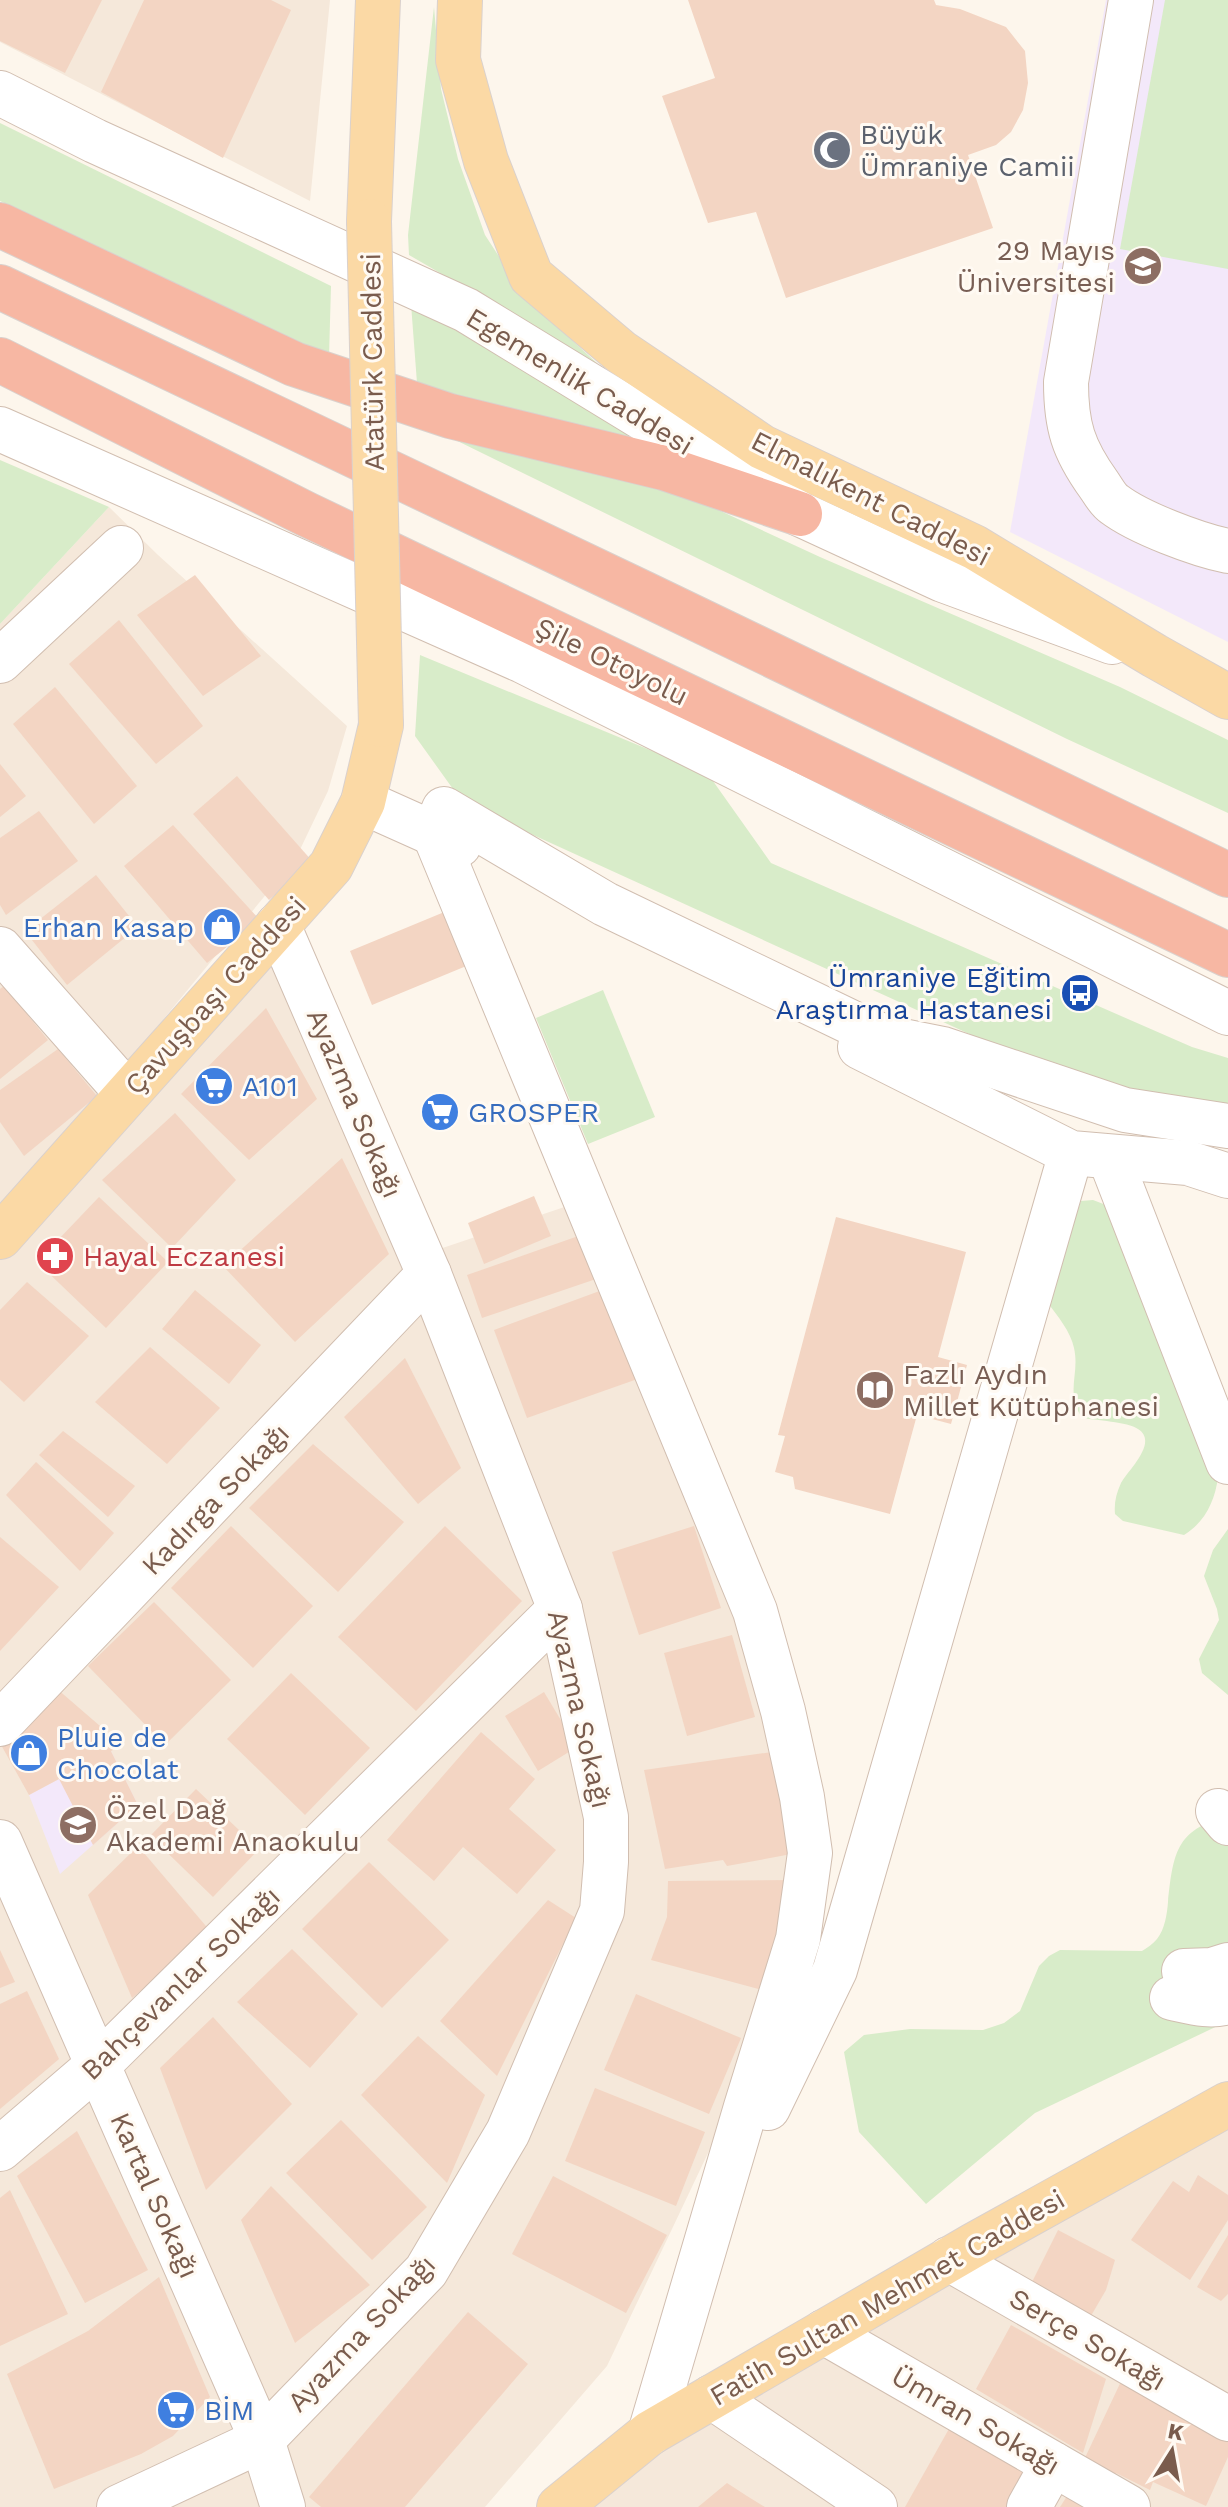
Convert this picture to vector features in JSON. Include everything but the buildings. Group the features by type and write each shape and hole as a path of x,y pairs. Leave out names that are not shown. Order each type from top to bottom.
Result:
{"highway":[{"path":"0,225 294,364 450,416 664,468 800,514"},
{"path":"0,287 658,599 1228,875"},
{"name":"Şile Otoyolu","path":"0,360 320,521 1228,955"}],"main road":[{"name":"Atatürk Caddesi","path":"378,0 369,221 381,725"},
{"name":"Elmalıkent Caddesi","path":"460,0 458,60 486,161 531,276 621,352 762,447 974,547 1228,697"},
{"name":"Çavuşbaşı Caddesi","path":"0,1237 331,866 363,802 381,725"},
{"name":"Fatih Sultan Mehmet Caddesi","path":"559,2507 650,2433 949,2259 1220,2118"}],"street":[{"path":"1131,0 1066,382 1066,417 1081,460 1112,504 1208,547 1228,551"},
{"name":"Egemenlik Caddesi","path":"0,93 95,141 466,310 800,514 943,580 1163,661"},
{"path":"0,429 523,661 1228,1013"},
{"path":"0,661 121,548"},
{"path":"363,802 434,833 900,1068 1091,1155 1188,1163 1228,1176"},
{"path":"650,2433 798,1939 810,1853 802,1797 783,1711 755,1611 434,833 444,809 605,904 869,1031 943,1049 1125,1110 1228,1126"},
{"name":"Ayazma Sokağı","path":"262,2440 426,2271 508,2132 602,1911 606,1862 606,1817 560,1609 429,1274 278,925"},
{"path":"0,949 127,1093"},
{"path":"900,1068 968,1080 1086,1118 1228,1146"},
{"path":"718,2207 835,1970 1091,1155"},
{"path":"1091,1155 1228,1462"},
{"name":"Kadırga Sokağı","path":"0,1724 429,1274"},
{"name":"Bahçevanlar Sokağı","path":"0,2149 98,2065 560,1609"},
{"name":"Kartal Sokağı","path":"0,1842 262,2440 283,2507"},
{"path":"1228,1965 1178,1984 1198,2004 1228,2002"},
{"name":"Serçe Sokağı","path":"949,2259 1228,2419"},
{"name":"Ümran Sokağı","path":"824,2332 1128,2507"},
{"path":"712,2397 875,2507"},
{"path":"119,2507 262,2440"},
{"path":"1029,2507 1053,2464"}],"shaded area":[{"path":"0,0 330,0 310,201 0,42"},
{"name":"29 Mayıs Üniversitesi","path":"1106,0 1228,0 1228,642 1010,532"},
{"path":"109,507 347,726 328,791 296,858 0,1218 0,624"},
{"path":"272,966 407,1260 603,1194 818,1854 793,1974 607,2366 485,2507 0,2507 0,1259"},
{"name":"Özel Dağ Akademi Anaokulu","path":"111,1751 138,1805 60,1874 29,1795"},
{"path":"1228,2123 1228,2507 595,2507 652,2458 918,2294"}],"green space":[{"path":"1165,0 1228,0 1228,269 1120,249"},
{"path":"434,7 441,89 458,159 485,235 526,298 599,365 409,255 408,235"},
{"path":"0,123 331,286 329,357 0,201"},
{"path":"411,304 651,445 518,416 417,383"},
{"path":"435,430 660,483 820,557 1120,687 1228,740 1228,813 1067,739"},
{"path":"0,460 109,507 0,624"},
{"path":"420,655 708,774 771,863 1192,1047 1228,1058 1228,1115 1101,1094 463,803 415,736"},
{"path":"603,990 655,1117 588,1144 536,1018"},
{"path":"1093,1200 1106,1205 1218,1477 1208,1510 1198,1524 1184,1535 1123,1521 1115,1514 1118,1491 1144,1448 1144,1435 1127,1425 1082,1418 1074,1399 1075,1358 1072,1342 1047,1302 1081,1201"},
{"path":"1228,1529 1228,1695 1202,1673 1199,1659 1219,1620 1204,1576 1213,1550"},
{"path":"1228,1818 1228,2021 1035,2113 926,2204 859,2132 844,2052 864,2035 910,2029 983,2030 1004,2023 1020,2011 1039,1966 1060,1950 1142,1951 1155,1941 1164,1926 1172,1871 1180,1846 1197,1829"}],"place":[{"name":"Büyük Ümraniye Camii","path":"832,150"},
{"name":"29 Mayıs Üniversitesi","path":"1143,266"},
{"name":"Erhan Kasap","path":"222,927"},
{"name":"Ümraniye Eğitim Araştırma Hastanesi","path":"1080,993"},
{"name":"A101","path":"214,1086"},
{"name":"GROSPER","path":"440,1112"},
{"name":"Hayal Eczanesi","path":"55,1256"},
{"name":"Fazlı Aydın Millet Kütüphanesi","path":"875,1390"},
{"name":"Pluie de Chocolat","path":"29,1753"},
{"name":"Özel Dağ Akademi Anaokulu","path":"78,1825"},
{"name":"BİM","path":"176,2410"}]}
